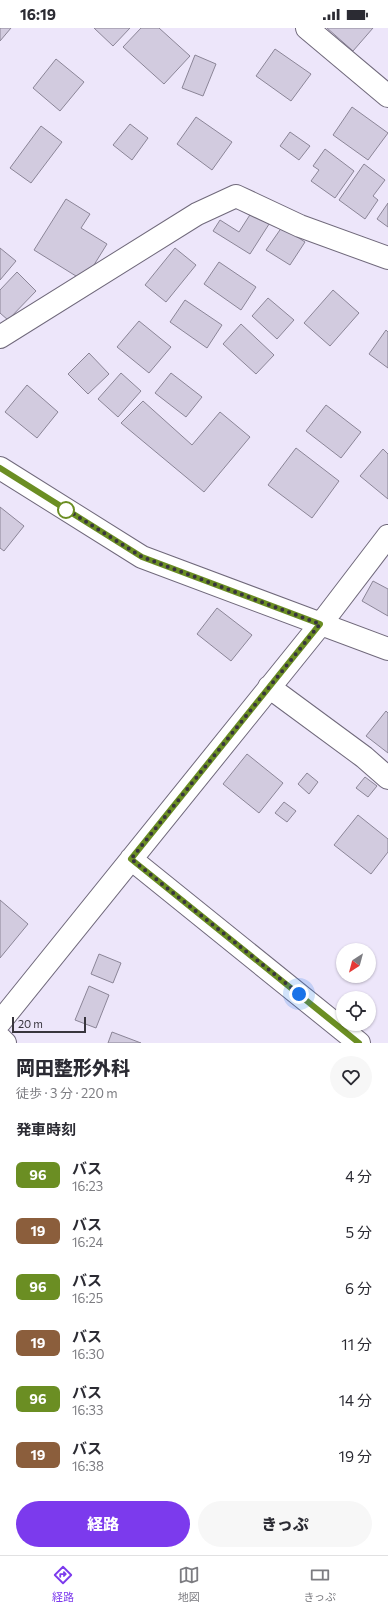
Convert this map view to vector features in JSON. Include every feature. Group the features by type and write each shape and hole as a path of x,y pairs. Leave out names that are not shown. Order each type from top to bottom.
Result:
{"street":[{"path":"307,28 388,96"},
{"path":"0,337 197,214 236,196 300,226 388,258"},
{"path":"0,468 142,557 388,649"},
{"path":"0,1022 320,624 388,536"},
{"path":"269,687 364,757 388,778"},
{"path":"131,859 359,1043"},
{"path":"0,1038 5,1043"}],"building":[{"path":"0,28 11,28 0,41"},
{"path":"94,28 130,28 113,46"},
{"path":"141,28 159,28 190,56 164,84 123,47"},
{"path":"327,28 373,28 353,51"},
{"path":"275,49 311,74 291,101 256,76"},
{"path":"195,55 216,64 203,96 182,88"},
{"path":"56,59 84,82 60,111 33,88"},
{"path":"352,107 388,133 368,160 333,135"},
{"path":"196,117 232,142 212,170 177,144"},
{"path":"130,124 148,138 132,160 113,145"},
{"path":"41,126 62,142 31,183 10,168"},
{"path":"290,132 310,146 299,160 280,146"},
{"path":"325,149 354,171 335,198 311,181 319,170 313,166"},
{"path":"364,164 385,180 373,196 378,200 365,219 339,200"},
{"path":"66,199 90,214 81,228 107,244 84,281 34,250"},
{"path":"388,203 388,227 377,219"},
{"path":"253,210 271,221 250,254 213,231 220,220 239,232"},
{"path":"282,227 305,242 290,265 266,250"},
{"path":"0,248 16,261 0,280"},
{"path":"175,248 196,265 166,302 145,285"},
{"path":"219,262 256,287 241,310 204,284"},
{"path":"17,272 36,291 8,320 0,313 0,290"},
{"path":"333,290 359,313 330,346 304,323"},
{"path":"268,298 294,320 277,339 252,316"},
{"path":"185,300 222,325 207,348 170,322"},
{"path":"139,321 171,347 149,373 117,347"},
{"path":"241,324 274,355 256,374 223,344"},
{"path":"386,330 388,332 388,368 369,354"},
{"path":"89,353 109,374 88,394 68,374"},
{"path":"121,373 141,391 118,417 98,399"},
{"path":"171,373 202,397 186,417 155,393"},
{"path":"27,385 58,412 37,438 5,412"},
{"path":"143,401 192,445 220,412 250,437 204,492 121,423"},
{"path":"326,405 361,432 341,458 306,431"},
{"path":"296,448 339,481 312,518 268,485"},
{"path":"383,449 388,454 388,499 360,476"},
{"path":"0,507 24,526 4,551 0,548"},
{"path":"373,581 388,589 388,616 362,601"},
{"path":"217,608 252,635 231,661 197,634"},
{"path":"386,711 388,713 388,753 366,736"},
{"path":"247,754 283,783 259,813 223,784"},
{"path":"307,773 318,782 309,794 298,784"},
{"path":"365,777 377,786 368,797 356,788"},
{"path":"284,802 296,811 287,822 275,813"},
{"path":"358,815 388,839 388,852 371,874 334,845"},
{"path":"0,900 28,924 0,958"},
{"path":"99,954 121,963 113,983 91,974"},
{"path":"89,986 109,995 96,1028 75,1020"},
{"path":"112,1032 141,1043 108,1043"}],"bus line":[{"name":"96","path":"0,468 142,557 320,624 131,859 359,1043"}],"route":[{"path":"66,510 61,506 142,557 320,624 131,859 299,994"}]}
